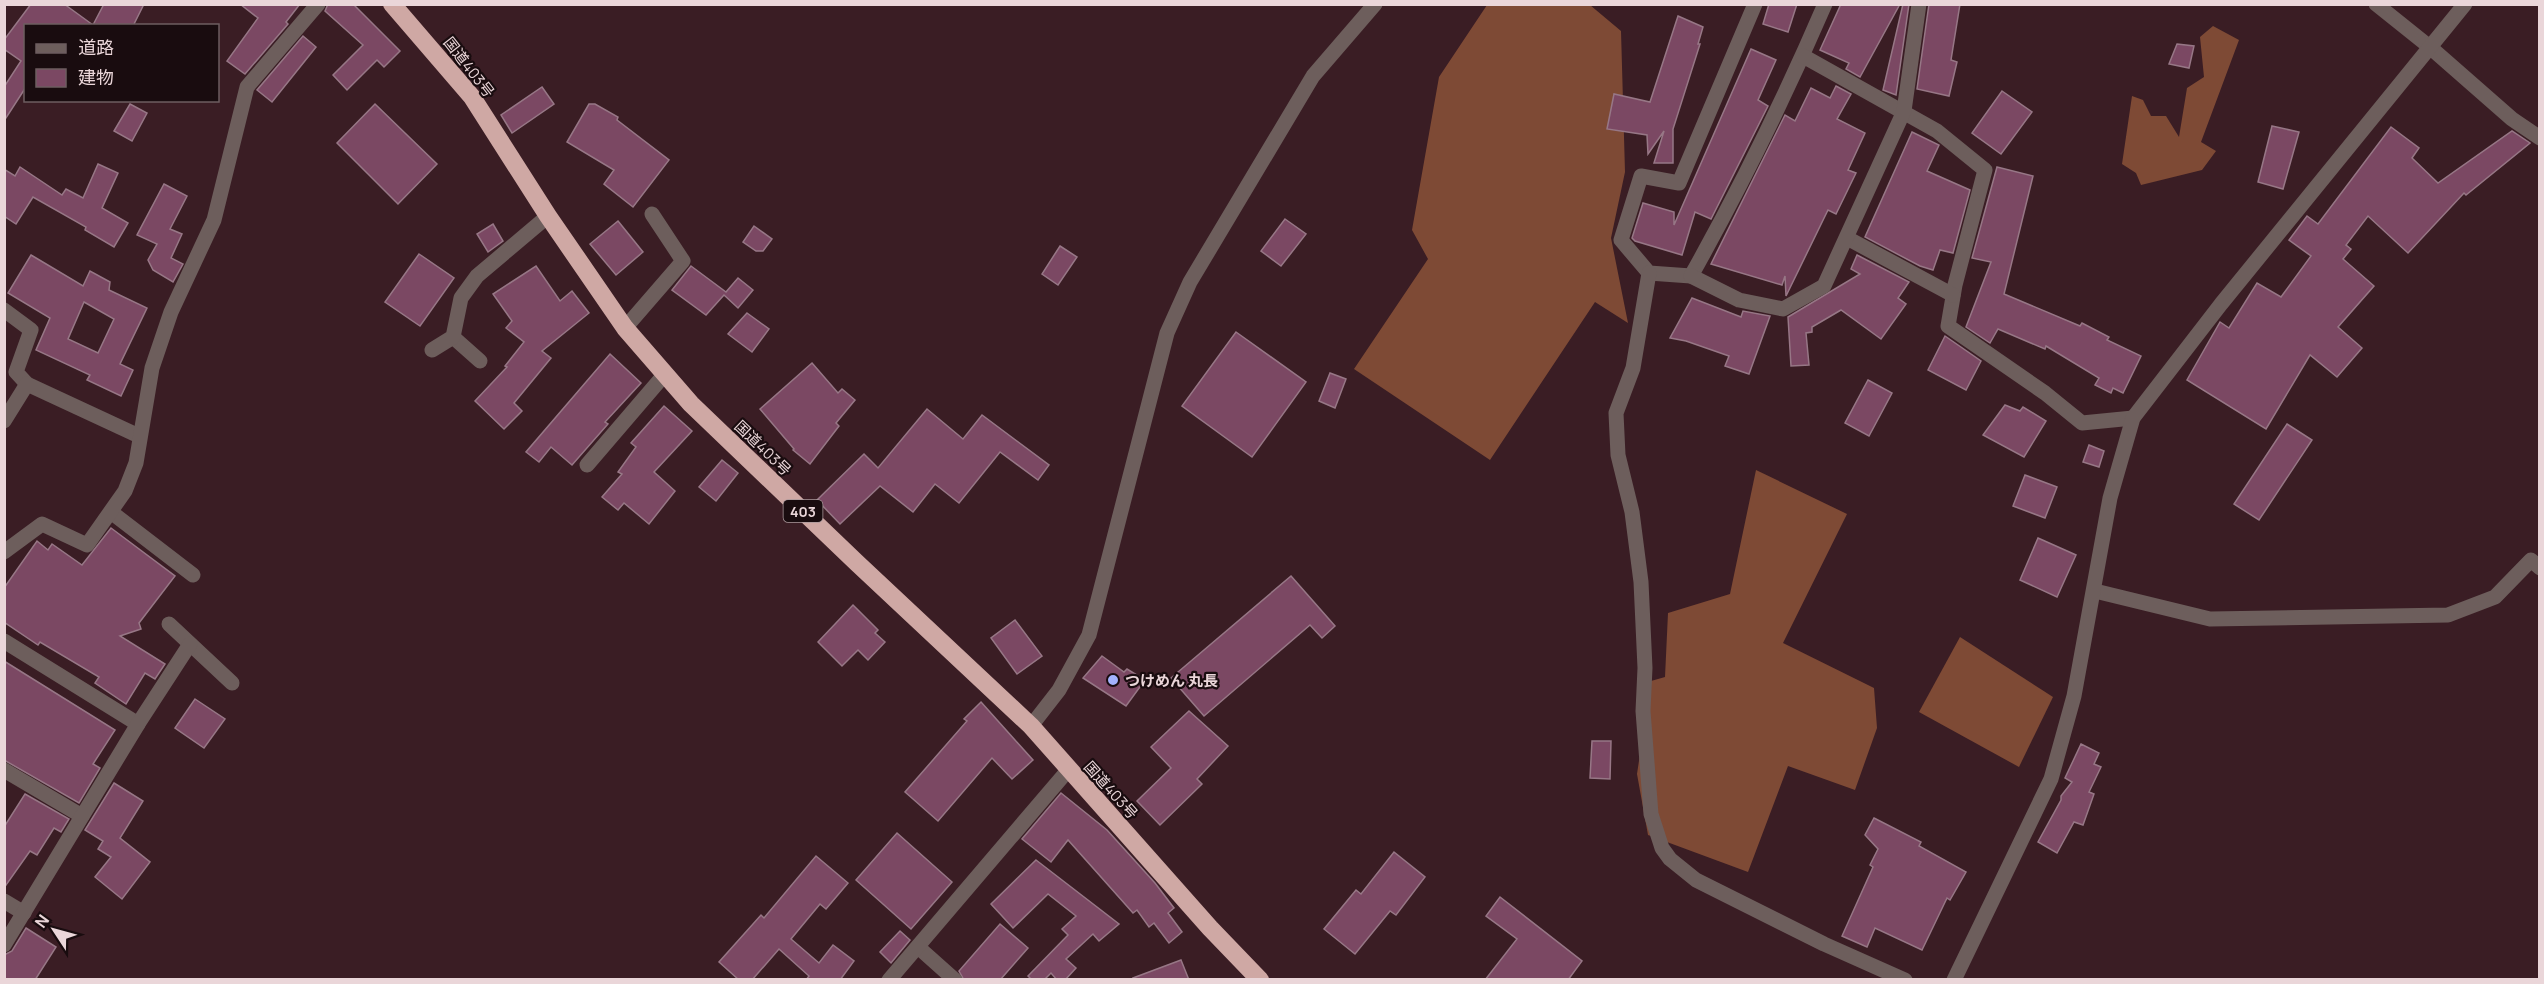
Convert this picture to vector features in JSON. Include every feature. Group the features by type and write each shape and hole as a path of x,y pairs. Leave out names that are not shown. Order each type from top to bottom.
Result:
{"highway":[{"name":"国道403号","path":"392,4 472,97 548,216 625,328 691,404 1031,726 1210,928 1260,980"}],"street":[{"path":"4,552 42,524 87,544 125,491 136,463 152,368 171,312 213,220 247,87 318,4"},
{"path":"1031,726 1059,690 1089,635 1167,333 1186,292 1313,76 1375,4"},
{"path":"1755,4 1679,183 1641,176 1621,240 1649,273 1691,276 1739,300 1783,309 1824,286 1904,111 1919,4"},
{"path":"1691,276 1737,194 1803,56 1825,4"},
{"path":"2376,4 2431,48 2512,119 2540,138"},
{"path":"1954,980 2051,779 2074,696 2095,591 2110,498 2133,418 2221,304 2465,4"},
{"path":"1803,56 1937,131 1985,170 1953,295 1948,326 2045,393 2082,423 2133,418"},
{"path":"625,328 683,261 652,214"},
{"path":"432,350 453,337 461,298 477,276 548,216"},
{"path":"1847,238 1953,295"},
{"path":"1649,273 1633,368 1616,413 1618,454 1632,512 1641,582 1645,668 1643,711 1651,814 1662,848 1670,859 1696,880 1824,944 1905,980"},
{"path":"4,310 31,330 16,372 27,384 139,436"},
{"path":"453,337 480,361"},
{"path":"587,465 665,374"},
{"path":"4,422 27,384"},
{"path":"111,513 193,575"},
{"path":"2095,591 2210,619 2448,615 2495,597 2531,560 2540,568"},
{"path":"169,624 232,683"},
{"path":"4,641 138,724"},
{"path":"4,945 138,724 190,644"},
{"path":"889,980 1069,769"},
{"path":"4,770 82,816"},
{"path":"4,901 24,913"},
{"path":"918,947 955,980"}],"shaded area":[{"path":"1487,5 1590,5 1621,31 1625,172 1611,238 1628,323 1595,302 1490,460 1354,369 1428,259 1412,230 1439,77"},
{"path":"2213,26 2239,40 2201,142 2216,151 2202,170 2141,185 2136,173 2122,164 2132,96 2143,100 2151,116 2166,116 2179,137 2187,88 2204,77 2200,37"},
{"path":"1756,470 1847,514 1783,643 1874,688 1877,728 1855,790 1788,766 1748,872 1648,835 1637,774 1651,681 1665,677 1668,613 1730,594"},
{"path":"1960,637 2053,697 2019,767 1919,712"}],"building":[{"path":"31,4 64,4 92,24 24,24 24,90 4,121 4,87 21,61 4,49 4,40"},
{"path":"104,4 144,4 134,24 94,24"},
{"path":"240,4 300,4 286,22 288,24 245,74 227,61 258,18"},
{"path":"328,4 353,4 400,51 384,67 377,60 347,90 333,75 363,45 325,11"},
{"path":"1769,4 1797,4 1788,32 1763,24"},
{"path":"1841,4 1900,4 1860,77 1846,69 1849,63 1820,50"},
{"path":"1903,4 1909,4 1896,95 1883,90"},
{"path":"1929,4 1960,4 1951,60 1957,62 1949,96 1917,89"},
{"path":"1678,16 1703,27 1698,44 1700,44 1673,129 1673,163 1654,163 1664,131 1648,154 1647,135 1607,129 1614,94 1650,102"},
{"path":"303,36 316,47 272,102 257,90"},
{"path":"2177,44 2194,46 2189,68 2169,64"},
{"path":"1751,49 1776,60 1758,100 1768,106 1711,219 1695,212 1682,255 1635,241 1632,238 1643,203 1674,212 1674,225"},
{"path":"1836,86 1851,94 1837,119 1865,133 1848,170 1856,173 1836,214 1828,210 1786,296 1785,276 1782,285 1711,264 1785,115 1795,121 1811,88 1830,98"},
{"path":"542,87 554,104 512,133 501,115"},
{"path":"2002,91 2032,112 2001,154 1972,133"},
{"path":"130,104 147,113 132,141 114,131"},
{"path":"375,104 437,164 398,204 337,143"},
{"path":"589,104 595,104 618,117 617,120 669,160 633,207 604,184 614,170 567,142"},
{"path":"2272,126 2299,132 2283,189 2258,182"},
{"path":"2391,127 2419,148 2412,158 2438,183 2512,131 2530,143 2466,195 2464,193 2408,253 2368,216 2346,245 2351,249 2343,259 2374,286 2338,327 2362,348 2337,377 2310,355 2266,429 2187,380 2220,322 2229,328 2257,283 2281,297 2311,256 2289,240 2307,216 2318,224"},
{"path":"1912,132 1939,145 1927,171 1970,190 1953,253 1940,250 1933,270 1920,266 1865,237"},
{"path":"98,164 118,173 102,208 128,223 114,247 85,230 86,227 33,197 16,224 4,216 4,169 15,176 20,167 62,195 66,189 83,198"},
{"path":"1997,167 2033,176 2004,294 2080,326 2082,323 2109,337 2107,340 2141,356 2123,393 2113,388 2111,393 2095,385 2099,378 2046,346 2045,349 1998,329 1990,343 1966,327 1991,262 1972,258"},
{"path":"164,184 187,196 170,229 182,234 171,258 183,264 173,282 153,270 148,260 157,244 137,235"},
{"path":"1285,219 1306,234 1281,266 1261,251"},
{"path":"618,221 643,252 616,275 590,244"},
{"path":"493,224 503,241 488,252 477,234"},
{"path":"754,226 772,239 763,251 756,251 743,242"},
{"path":"1060,246 1077,257 1058,285 1042,274"},
{"path":"419,254 454,278 420,326 385,302"},
{"path":"31,255 83,286 90,271 110,282 109,290 147,308 120,364 133,370 121,396 87,380 90,375 36,350 50,318 8,293","holes":["84,302 114,319 98,353 68,339"]},
{"path":"1857,255 1909,282 1898,298 1906,304 1881,339 1841,310 1812,327 1812,332 1806,333 1809,365 1791,366 1788,317 1860,274 1851,269"},
{"path":"536,266 560,301 572,291 589,313 542,351 551,358 514,403 522,411 504,429 475,401 507,367 505,366 524,342 506,328 512,321 493,294"},
{"path":"691,266 726,292 738,278 753,290 738,308 724,295 706,315 672,290"},
{"path":"1692,298 1741,317 1743,311 1770,316 1749,374 1725,366 1729,356 1670,338"},
{"path":"747,313 769,329 752,352 728,334"},
{"path":"1236,332 1306,382 1252,457 1182,406"},
{"path":"1945,336 1981,361 1966,390 1928,370"},
{"path":"610,354 641,383 605,422 608,424 572,465 551,447 539,462 526,452"},
{"path":"812,363 838,393 842,389 855,400 836,423 839,426 810,464 793,450 760,409"},
{"path":"1330,373 1346,379 1335,408 1319,401"},
{"path":"1868,380 1892,393 1869,436 1845,423"},
{"path":"2005,405 2020,411 2023,407 2046,421 2024,457 1983,435"},
{"path":"664,406 692,431 654,472 675,491 649,524 624,503 618,510 602,497 622,474 618,472 636,447 631,443"},
{"path":"927,409 963,439 982,415 1049,465 1038,480 1000,452 959,503 935,484 913,512 880,486 840,524 817,500 864,454 878,468"},
{"path":"2287,424 2312,440 2259,520 2234,504"},
{"path":"2089,445 2104,451 2099,467 2083,462"},
{"path":"722,460 738,473 716,501 699,487"},
{"path":"2025,475 2057,487 2045,518 2013,506"},
{"path":"111,528 175,576 139,623 141,629 120,636 165,664 155,679 145,673 126,704 95,683 99,677 40,642 38,645 4,622 4,588 37,541 48,550 52,544 82,565"},
{"path":"2038,538 2076,555 2057,597 2020,580"},
{"path":"1291,576 1335,626 1322,638 1310,625 1204,716 1171,678"},
{"path":"853,605 878,630 875,633 885,642 868,660 858,650 842,666 818,642"},
{"path":"1015,620 1042,656 1017,674 991,638"},
{"path":"1102,656 1124,672 1127,669 1145,680 1126,706 1083,678"},
{"path":"4,661 115,730 93,764 100,768 79,803 4,760"},
{"path":"195,699 225,719 204,748 175,728"},
{"path":"981,702 1033,760 1012,779 992,758 938,821 905,792 967,721 964,719"},
{"path":"1189,711 1228,746 1197,779 1202,784 1160,825 1137,801 1171,768 1151,747"},
{"path":"1592,741 1611,741 1610,779 1590,778"},
{"path":"2081,744 2099,753 2094,764 2101,767 2089,792 2094,794 2083,825 2074,822 2057,853 2038,842 2061,796 2072,782 2065,778"},
{"path":"114,783 143,801 120,838 150,862 122,899 95,877 111,857 98,849 103,841 85,830"},
{"path":"1061,793 1107,830 1155,883 1174,908 1168,913 1182,932 1169,943 1154,923 1149,927 1137,910 1133,913 1068,840 1051,862 1022,839"},
{"path":"25,794 69,819 61,832 54,828 37,855 30,851 4,888 4,827"},
{"path":"1874,818 1921,842 1919,846 1966,872 1950,900 1947,898 1922,950 1875,928 1867,947 1842,936 1873,867 1870,865 1878,849 1865,835"},
{"path":"897,833 952,882 911,929 856,880"},
{"path":"1394,852 1425,877 1396,915 1390,911 1355,954 1324,929 1356,890 1361,894"},
{"path":"816,856 848,883 826,909 820,904 791,939 819,963 833,945 854,961 840,980 806,980 809,976 779,949 752,980 739,980 719,962 761,915 764,918"},
{"path":"1036,860 1119,924 1099,941 1093,934 1066,959 1076,968 1065,980 1057,980 1051,973 1044,980 1032,980 1028,976 1068,935 1062,929 1076,916 1048,894 1013,928 991,904"},
{"path":"1500,897 1582,961 1568,980 1485,980 1517,939 1486,916"},
{"path":"1000,924 1028,948 1000,980 964,980 959,971"},
{"path":"26,928 56,947 35,980 4,980 4,955 12,951"},
{"path":"900,931 910,940 891,963 880,952"},
{"path":"1181,960 1189,980 1134,980 1133,978"}],"place":[{"name":"つけめん 丸長","path":"1113,680"}]}
